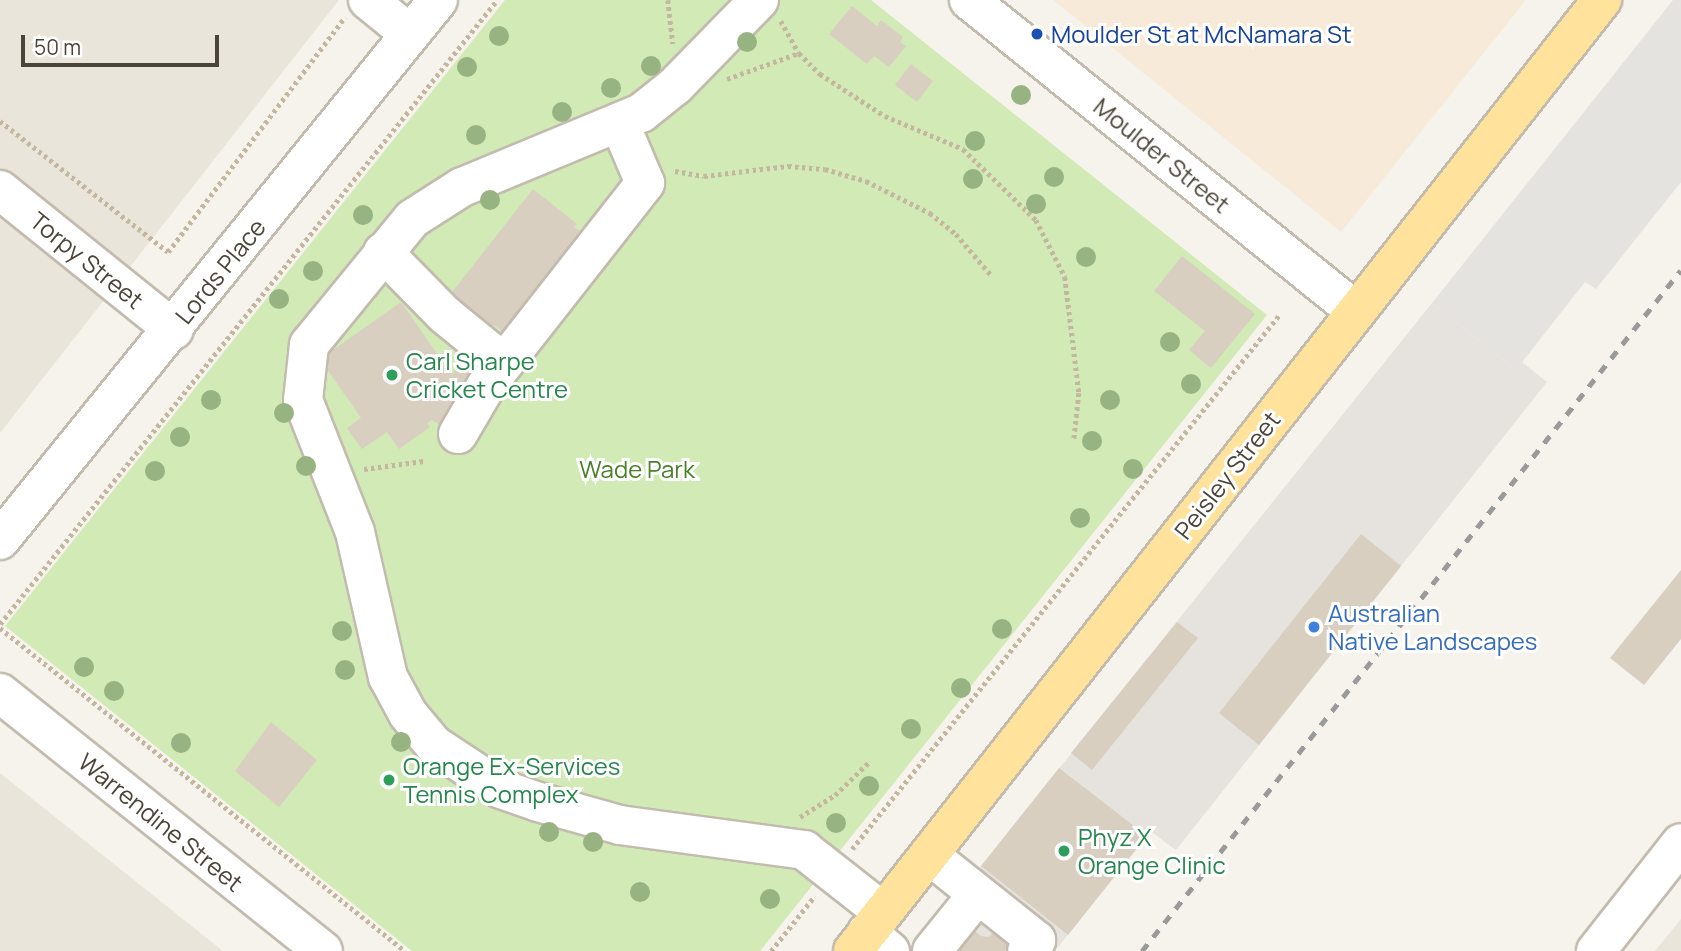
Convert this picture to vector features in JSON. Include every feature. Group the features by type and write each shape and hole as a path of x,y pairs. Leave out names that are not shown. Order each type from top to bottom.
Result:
{"main road":[{"name":"Peisley Street","path":"873,937 929,855 1602,0"}],"street":[{"name":"Lords Place","path":"0,540 174,330 438,0"},
{"name":"Moulder Street","path":"969,0 1356,311"},
{"path":"768,4 641,113 431,204 383,252 322,324 304,358 303,400 355,532 388,677 408,714 434,745 501,789 538,802 620,825 804,850 834,872 873,937"},
{"path":"359,6 410,34"},
{"path":"458,434 504,363 645,183 619,122"},
{"name":"Torpy Street","path":"0,190 174,330"},
{"path":"383,252 445,315 504,363"},
{"name":"Warrendine Street","path":"0,693 323,951"},
{"path":"1595,951 1681,843"},
{"path":"929,855 1036,940 1027,951"},
{"path":"932,951 986,900"},
{"path":"957,951 986,900"}],"path":[{"path":"405,951 0,626 497,0"},
{"path":"768,4 799,53 820,74 885,116 963,149 1037,220 1065,276 1079,393 1074,440"},
{"path":"0,121 168,252 359,6"},
{"path":"674,86 716,82 799,53"},
{"path":"645,183 668,171 704,176 788,166 835,172 900,194 930,213 956,234 991,275"},
{"path":"771,951 1280,314"},
{"path":"332,474 423,461"},
{"path":"745,840 810,812 869,762"}],"shaded area":[{"path":"0,0 339,0 0,433"},
{"path":"1053,0 1526,0 1341,232"},
{"path":"1673,0 1681,0 1681,182 1596,289 1585,282 1516,370 1432,303"},
{"path":"1432,303 1516,370 1522,362 1547,382 1176,850 1150,831 1055,951 913,951"},
{"path":"0,773 223,951 0,951"},
{"path":"1681,919 1681,951 1655,951"}],"green space":[{"name":"Wade Park","path":"505,0 871,0 1267,315 760,951 412,951 5,626"}],"building":[{"path":"852,6 877,26 881,20 903,37 900,42 906,46 889,67 874,56 867,64 829,34"},
{"path":"911,64 933,81 917,102 895,85"},
{"path":"533,189 577,224 574,227 581,232 502,331 494,325 491,330 449,296"},
{"path":"1182,256 1255,314 1211,368 1189,350 1205,331 1154,291"},
{"path":"401,302 452,375 472,349 485,358 447,429 432,420 427,423 430,427 399,449 387,432 362,449 347,428 361,418 320,359"},
{"path":"1361,534 1401,566 1259,745 1219,713"},
{"path":"1681,570 1681,639 1644,685 1610,658"},
{"path":"1177,622 1198,638 1092,770 1071,753"},
{"path":"271,722 317,760 279,807 235,771"},
{"name":"Phyz X Orange Clinic","path":"1059,768 1147,836 1068,935 981,866"},
{"path":"955,915 981,936 989,937 995,930 1011,944 1005,951 954,951"}],"railway":[{"path":"1142,951 1681,270"}],"place":[{"name":"Moulder St at McNamara St","path":"1037,34"},
{"name":"Carl Sharpe Cricket Centre","path":"392,375"},
{"name":"Australian Native Landscapes","path":"1314,627"},
{"name":"Orange Ex-Services Tennis Complex","path":"389,780"},
{"name":"Phyz X Orange Clinic","path":"1064,851"}]}
